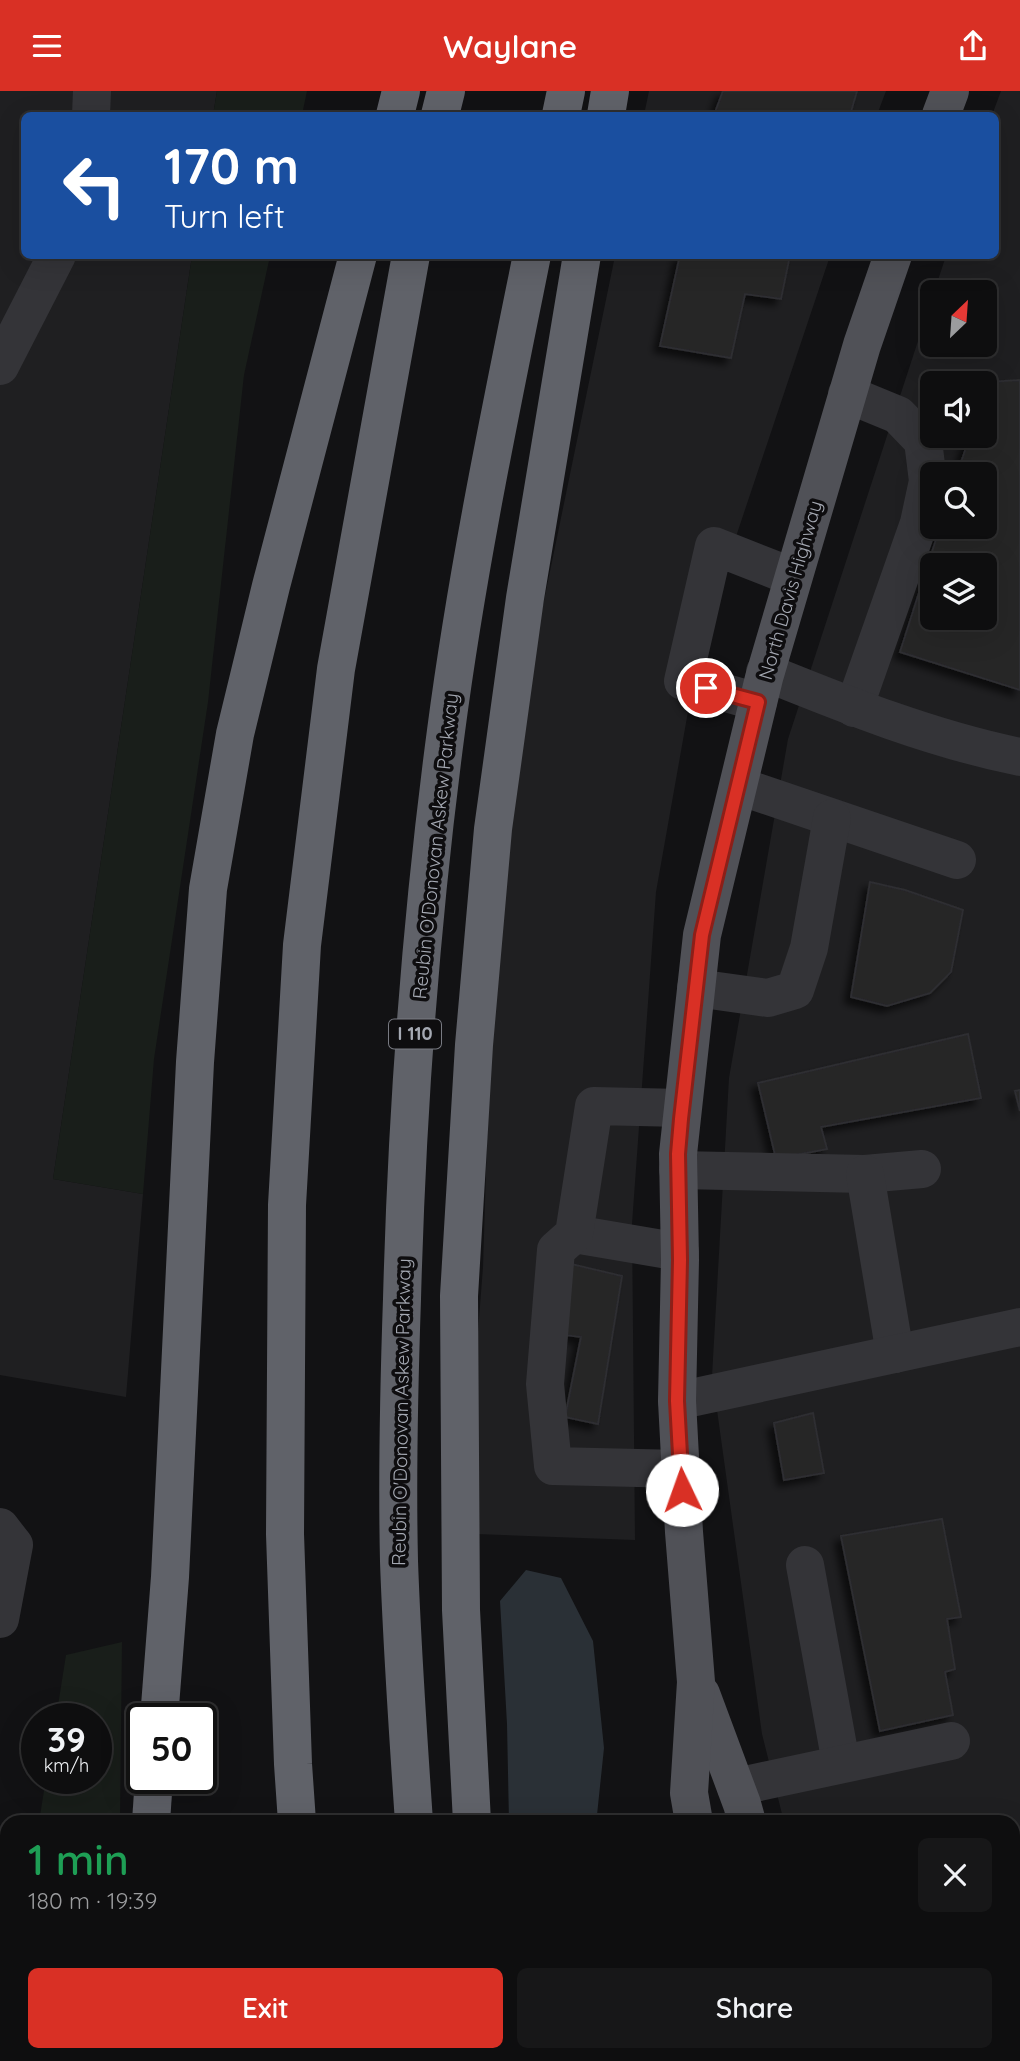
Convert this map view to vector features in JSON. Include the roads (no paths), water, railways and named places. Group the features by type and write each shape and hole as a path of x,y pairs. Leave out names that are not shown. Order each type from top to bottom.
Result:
{"highway":[{"path":"396,112 401,91"},
{"path":"441,112 446,91"},
{"path":"562,112 566,91"},
{"path":"606,112 610,91"},
{"path":"160,1703 170,1577 195,1062 208,890 235,734 274,572 357,259"},
{"path":"297,1815 285,1520 287,1206 302,945 336,669 410,259"},
{"name":"Reubin O'Donovan Askew Parkway","path":"414,1815 399,1560 399,1390 405,1175 417,1006 446,729 492,452 531,259"},
{"path":"472,1815 461,1610 459,1296 474,1045 493,829 528,584 581,259"},
{"path":"151,1815 153,1794"}],"main road":[{"path":"942,112 950,91"},
{"name":"North Davis Highway","path":"693,1815 689,1793 696,1682 677,1401 680,1252 678,1170 682,1108 702,935 762,687 847,394 892,259"},
{"name":"North Davis Highway","path":"696,1682 742,1804"}],"street":[{"path":"91,112 92,91"},
{"path":"0,366 55,259"},
{"path":"847,394 898,415 923,441 928,481 919,523 853,708"},
{"path":"793,577 714,546 683,681 762,687 853,708 984,749 1020,757"},
{"path":"739,786 957,860"},
{"path":"696,988 768,998 795,990 809,948 832,818"},
{"path":"681,1469 553,1466 545,1384 556,1250 575,1234 594,1106 682,1108"},
{"path":"678,1170 864,1174 922,1169"},
{"path":"864,1174 895,1354"},
{"path":"575,1234 680,1252"},
{"path":"677,1401 1020,1327"},
{"path":"0,1527 14,1545 0,1619"},
{"path":"805,1565 841,1763"},
{"path":"742,1804 841,1763 951,1741"}]}
